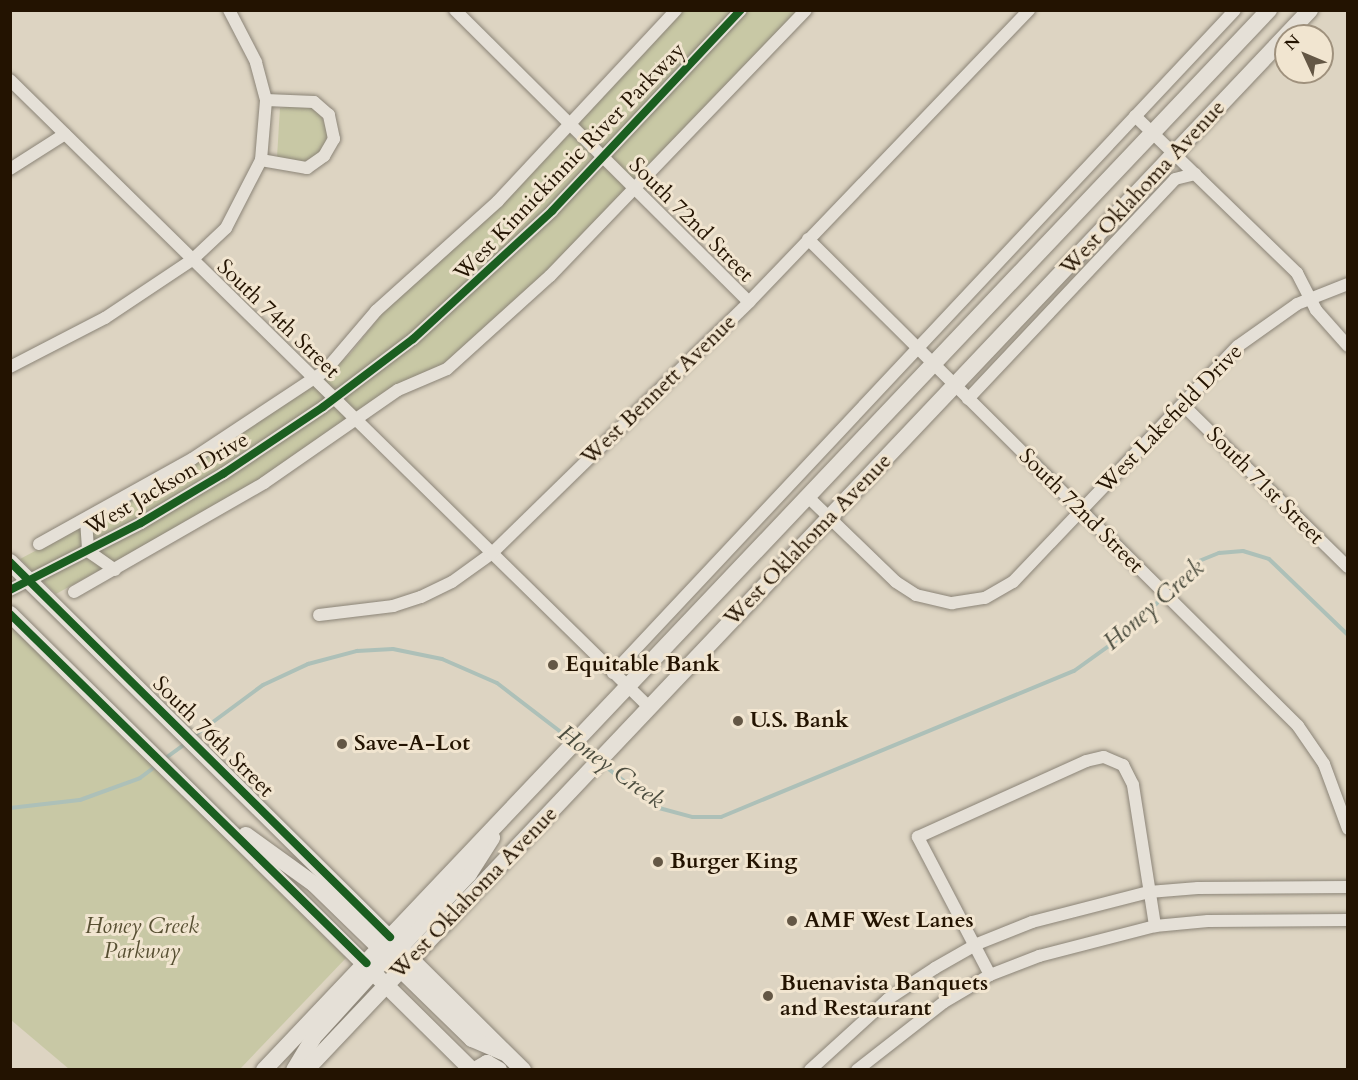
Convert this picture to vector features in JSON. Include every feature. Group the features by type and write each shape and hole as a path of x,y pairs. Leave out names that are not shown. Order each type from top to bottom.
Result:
{"main road":[{"name":"West Oklahoma Avenue","path":"392,954 582,780 735,614 830,519 1310,10"},
{"name":"West Oklahoma Avenue","path":"306,1070 376,973 503,816 934,365 1264,12"},
{"name":"South 76th Street","path":"10,562 175,723 392,954"},
{"path":"10,614 176,773 474,1070 487,1063 499,1070"},
{"path":"221,819 292,866 392,954 472,1039 506,1053 523,1070"},
{"path":"294,1070 313,1038 392,954"},
{"name":"West Oklahoma Avenue","path":"264,1070 376,973"}],"street":[{"path":"10,367 105,318 192,260 226,228 261,160 266,100 256,62 229,10"},
{"name":"South 72nd Street","path":"455,10 749,302"},
{"name":"West Kinnickinnic River Parkway","path":"313,378 337,359 381,306 490,208 570,126 676,10"},
{"name":"West Kinnickinnic River Parkway","path":"334,399 458,301 603,158 741,10"},
{"path":"74,592 238,500 398,390 437,376 469,351 636,190 806,10"},
{"name":"West Bennett Avenue","path":"319,615 393,606 421,597 491,554 749,302 1029,10"},
{"path":"613,673 1235,10"},
{"name":"South 74th Street","path":"10,80 650,708"},
{"path":"261,160 307,168 324,156 334,139 329,115 314,102 266,100"},
{"path":"1136,116 1298,273 1328,327 1347,346"},
{"path":"10,170 65,134"},
{"path":"968,399 1175,179 1195,174"},
{"name":"South 72nd Street","path":"808,239 1298,726 1324,764 1347,829"},
{"name":"West Lakefield Drive","path":"808,497 896,582 916,595 952,603 986,598 1013,582 1238,346 1274,317 1311,297 1347,284"},
{"name":"West Jackson Drive","path":"39,544 86,520 192,459 313,378"},
{"name":"West Jackson Drive","path":"10,590 182,500 334,399"},
{"name":"South 71st Street","path":"1183,405 1347,567"},
{"path":"86,520 88,551 115,570"},
{"path":"990,975 976,944 918,837 1086,761 1104,757 1123,765 1133,785 1155,926"},
{"path":"810,1070 888,999 976,944 1032,922 1149,892 1198,888 1347,887"},
{"path":"857,1070 896,1035 990,975 1095,938 1155,926 1208,921 1347,920"}],"green space":[{"path":"683,11 797,11 515,305 454,356 429,373 390,388 239,493 56,594 20,559 163,483 309,389 350,354 384,311 488,218"},
{"path":"308,106 320,114 328,131 324,150 307,163 277,157 280,108"},
{"name":"Honey Creek Parkway","path":"10,624 346,958 240,1069 69,1069 11,1020"}],"waterway":[{"name":"Honey Creek","path":"602,764 659,808 693,817 721,817 1074,671 1128,632 1199,561 1219,553 1243,551 1269,559 1348,635"},
{"name":"Honey Creek","path":"194,736 263,685 308,664 357,651 393,649 442,659 497,683 570,739"},
{"name":"Honey Creek","path":"163,760 186,743"},
{"name":"Honey Creek","path":"578,746 594,758"},
{"name":"Honey Creek","path":"10,808 80,800 140,778 157,765"}],"cycle path":[{"path":"10,590 141,523 223,474 323,407 413,339 552,211 741,10"},
{"path":"10,562 390,937"},
{"path":"10,614 366,963"}],"place":[{"name":"Equitable Bank","path":"553,665"},
{"name":"U.S. Bank","path":"738,721"},
{"name":"Save-A-Lot","path":"342,744"},
{"name":"Burger King","path":"658,862"},
{"name":"AMF West Lanes","path":"792,921"},
{"name":"Buenavista Banquets and Restaurant","path":"768,996"}]}
